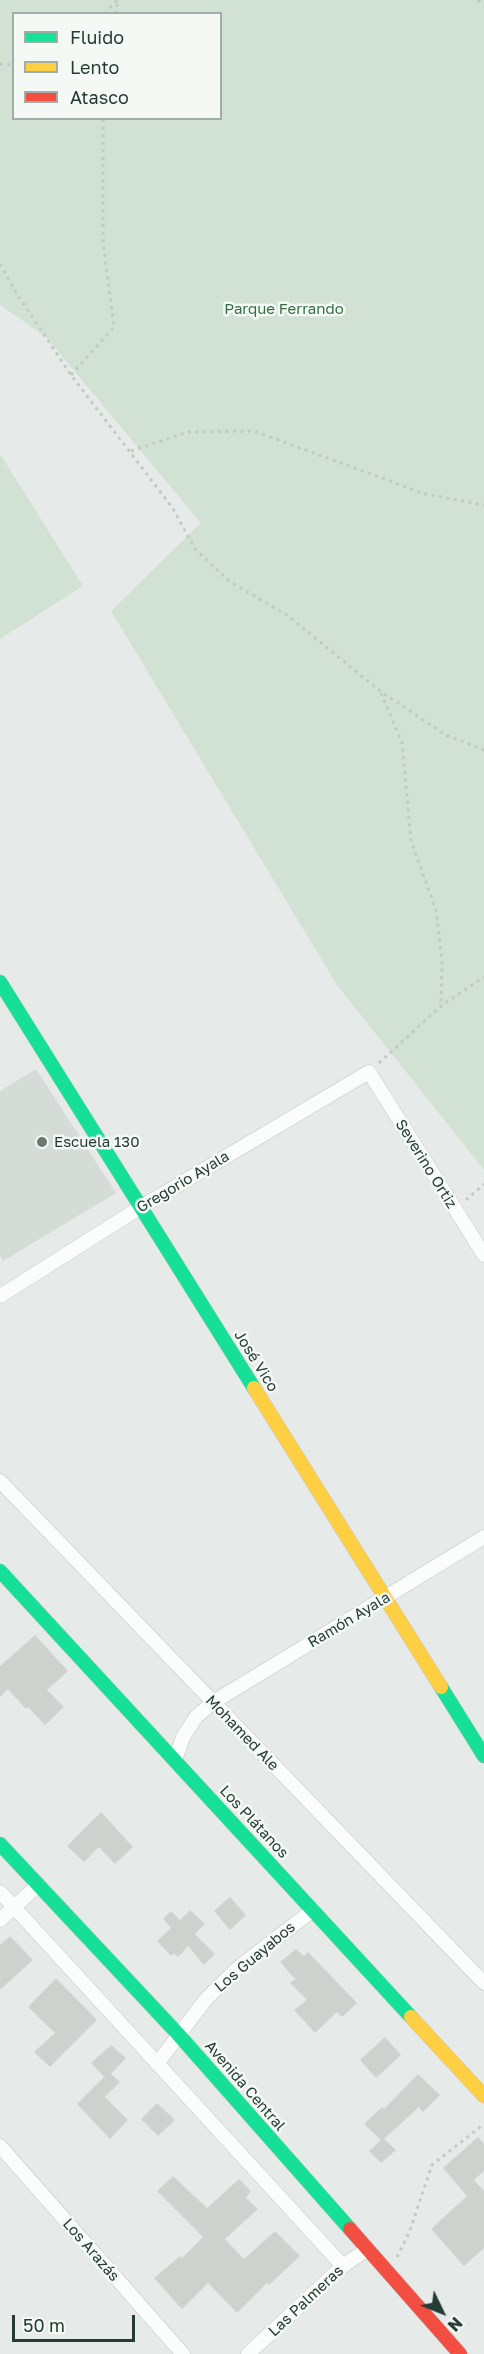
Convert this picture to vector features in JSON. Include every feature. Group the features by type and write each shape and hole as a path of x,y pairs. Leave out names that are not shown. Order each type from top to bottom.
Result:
{"street":[{"name":"José Vico","path":"0,982 484,1756"},
{"name":"Gregorio Ayala","path":"0,1296 141,1207 369,1072"},
{"name":"Severino Ortiz","path":"369,1072 484,1255"},
{"name":"Mohamed Ale","path":"0,1481 484,1983"},
{"name":"Ramón Ayala","path":"175,1760 183,1737 196,1717 213,1702 484,1537"},
{"name":"Los Plátanos","path":"0,1570 484,2096"},
{"name":"Avenida Central","path":"0,1844 178,2034 460,2354"},
{"path":"0,1920 37,1886"},
{"path":"0,1892 343,2266"},
{"name":"Los Guayabos","path":"157,2064 206,1999 239,1967 313,1910"},
{"name":"Los Arazás","path":"0,2146 183,2354"},
{"name":"Las Palmeras","path":"248,2354 343,2266 366,2250"}],"path":[{"path":"107,12 118,0"},
{"path":"478,0 484,5"},
{"path":"71,375 114,327 103,242 103,120"},
{"path":"0,264 17,294 71,375 172,507 195,549 229,582 286,615 380,691 446,735 484,750"},
{"path":"131,451 188,432 254,431 425,494 484,505"},
{"path":"380,691 402,742 411,841 436,910 442,962 441,1006"},
{"path":"369,1072 441,1006 484,977"},
{"path":"454,1208 484,1184"},
{"path":"388,2275 409,2234 432,2165 484,2124"}],"shaded area":[{"name":"Escuela 130","path":"36,1069 116,1193 3,1261 0,1256 0,1091"}],"green space":[{"name":"Parque Ferrando","path":"0,0 484,0 484,1170 337,985 111,611 201,523 46,337 0,305"},
{"path":"0,454 83,586 0,639"}],"building":[{"path":"35,1636 67,1671 46,1690 63,1707 45,1724 8,1688 0,1696 0,1667"},
{"path":"101,1813 132,1847 115,1863 99,1846 84,1861 68,1846"},
{"path":"230,1898 245,1915 230,1929 215,1911"},
{"path":"190,1911 204,1924 194,1934 214,1954 204,1964 188,1945 178,1956 174,1952 171,1955 158,1941 172,1928 164,1919 171,1912 180,1921"},
{"path":"10,1937 32,1960 0,1989 0,1946"},
{"path":"296,1950 304,1957 308,1953 356,2003 342,2016 337,2011 315,2032 295,2010 308,2000 291,1983 296,1979 281,1962"},
{"path":"56,1979 96,2020 50,2066 35,2052 56,2033 29,2007"},
{"path":"385,2038 400,2055 376,2077 361,2060"},
{"path":"111,2046 125,2058 110,2074 119,2082 104,2097 127,2120 110,2138 78,2104 105,2077 92,2063"},
{"path":"418,2075 439,2095 423,2111 419,2106 383,2139 395,2150 381,2162 370,2151 382,2140 365,2124 382,2108 384,2110"},
{"path":"157,2104 174,2120 158,2135 142,2119"},
{"path":"478,2138 484,2145 484,2170 473,2180 484,2192 484,2247 464,2265 432,2229 468,2196 444,2168"},
{"path":"173,2177 207,2209 239,2180 250,2191 245,2198 257,2209 224,2239 244,2260 275,2232 299,2256 269,2284 267,2282 237,2312 208,2282 182,2308 155,2278 180,2257 182,2259 204,2237 158,2191"}],"traffic: fast":[{"path":"0,982 254,1388"},
{"path":"0,1571 411,2017"},
{"path":"441,1687 484,1756"},
{"path":"0,1844 178,2034 350,2229"}],"traffic: slow":[{"path":"254,1388 441,1687"},
{"path":"411,2017 484,2096"}],"traffic: jam":[{"path":"350,2229 460,2354"}],"place":[{"name":"Escuela 130","path":"42,1142"}]}
